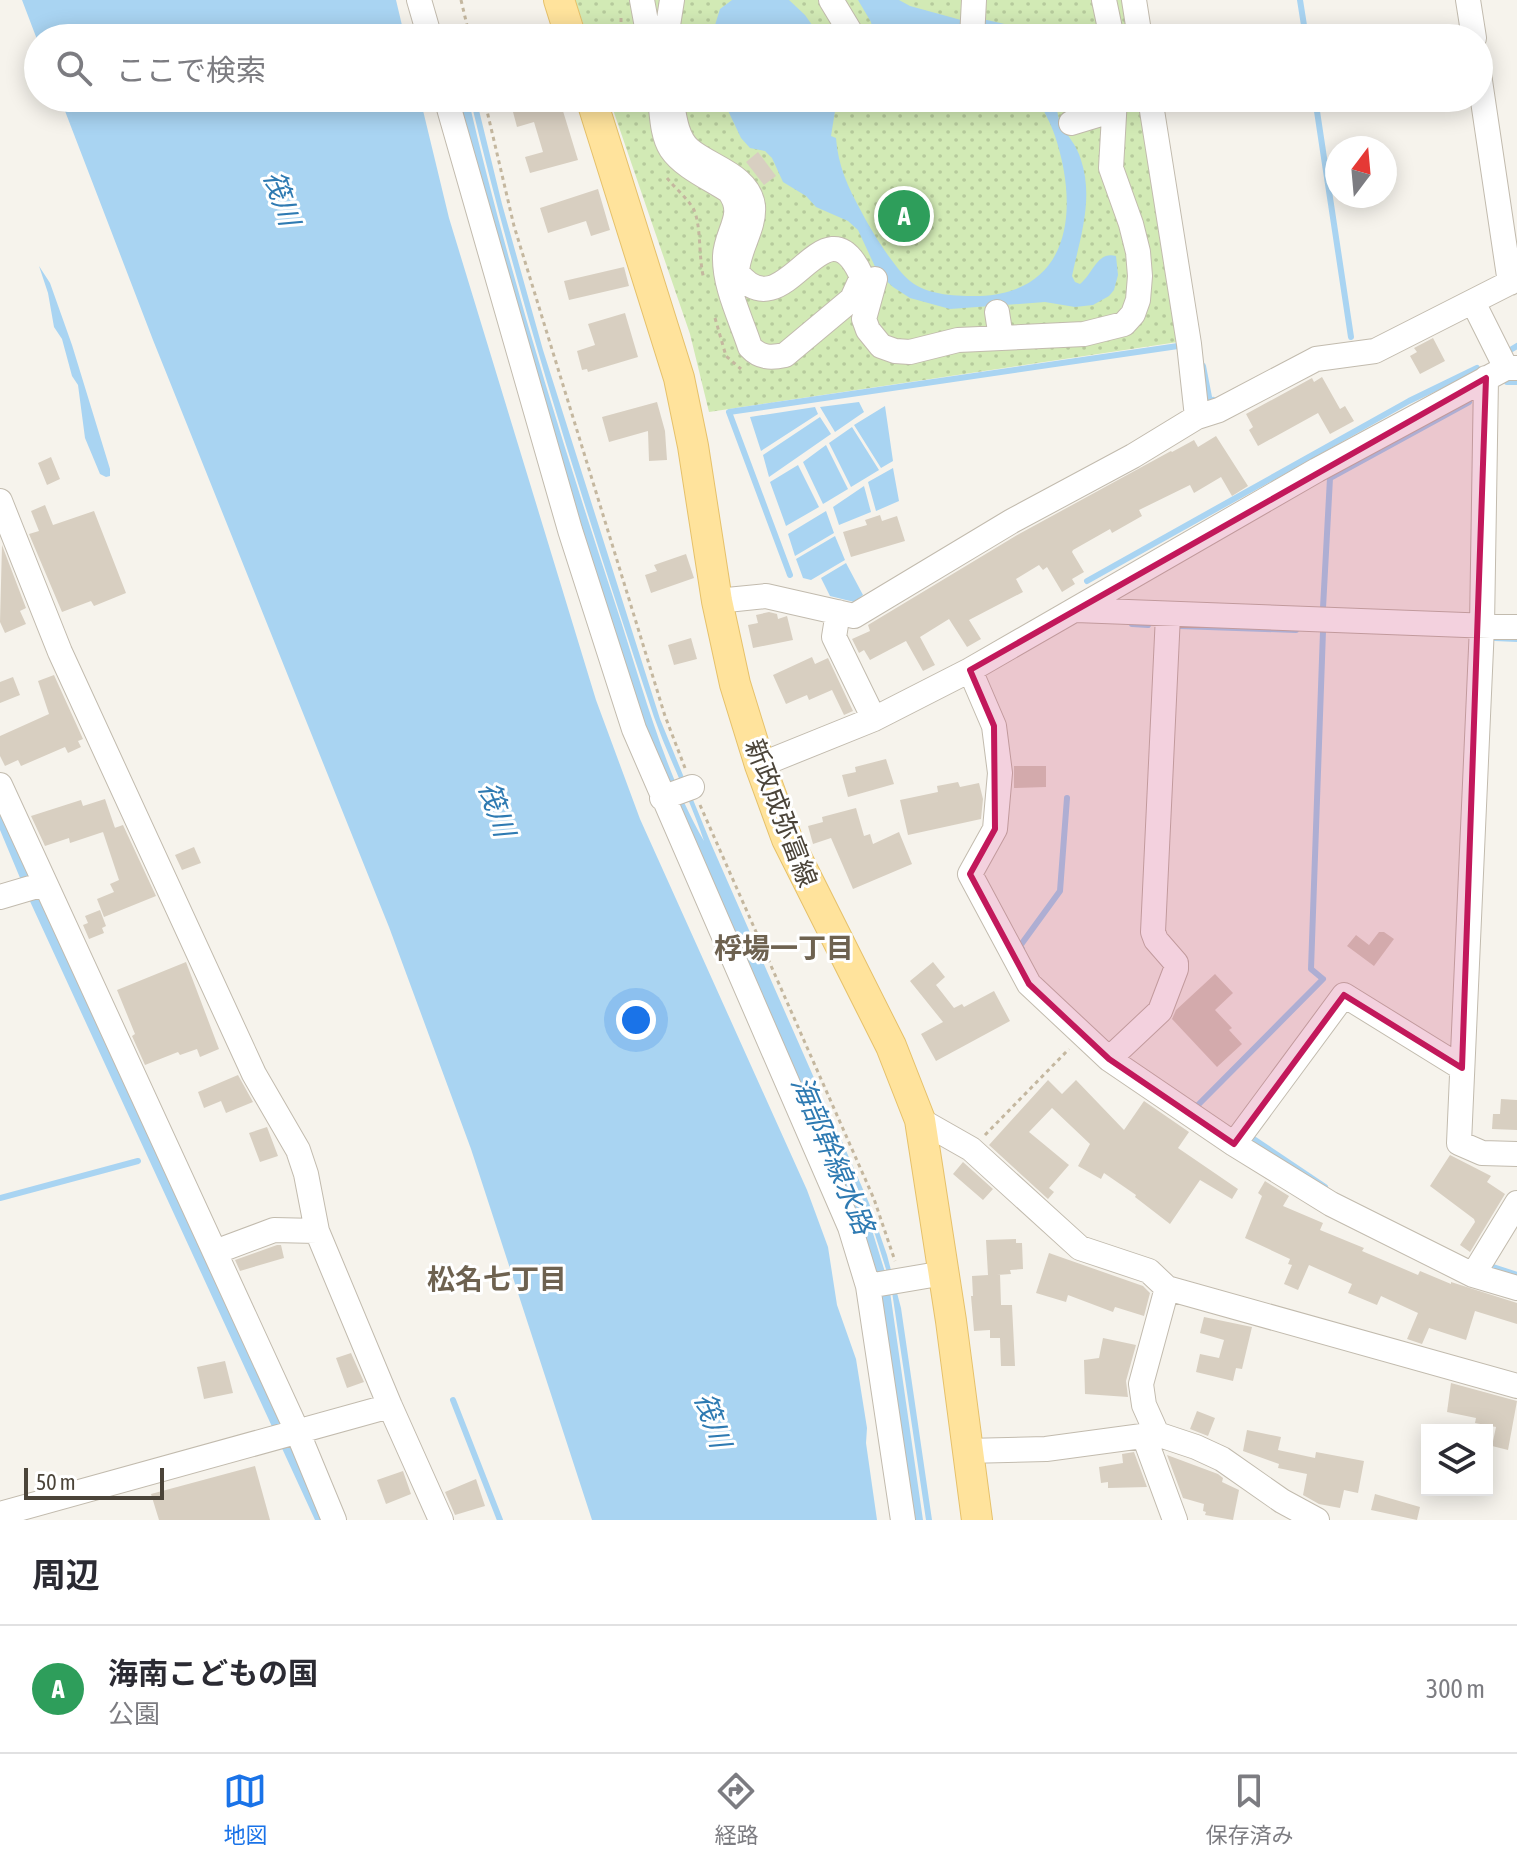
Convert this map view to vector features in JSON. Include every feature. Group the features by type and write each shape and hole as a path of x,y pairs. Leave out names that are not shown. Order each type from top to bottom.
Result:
{"main road":[{"path":"559,0 567,24"},
{"name":"新政成弥富線","path":"595,112 679,378 717,601 735,684 760,765 787,839 891,1046 920,1120 977,1520"}],"street":[{"path":"419,0 426,24"},
{"path":"668,24 672,0"},
{"path":"831,0 846,24"},
{"path":"1104,0 1109,24"},
{"path":"1134,0 1138,24"},
{"path":"1468,0 1472,24"},
{"path":"632,3 642,24"},
{"path":"450,112 570,530 634,729 678,793 871,1286 903,1520"},
{"path":"662,112 671,150 733,197 737,220 725,250 725,271 750,347 756,354 764,356 785,355 852,299 862,277 855,260 844,252 830,249 816,254 778,286 768,290 756,290 745,283 737,272 738,256 752,222 753,205 747,189 688,149 678,131 674,112"},
{"path":"1071,123 1096,112"},
{"path":"875,279 864,319 868,330 881,346 910,352 958,340 1097,331 1124,324 1133,314 1138,300 1138,252 1111,168 1114,112"},
{"path":"1152,112 1189,344 1197,417"},
{"path":"717,601 766,596 854,616 1012,521 1133,456 1197,417 1219,410 1316,359 1375,351 1513,281 1485,112"},
{"path":"1473,302 1506,365 1482,626 1459,1143 1482,1153 1517,1154"},
{"path":"997,312 1001,338"},
{"path":"760,765 874,719 970,670 1506,365"},
{"path":"0,501 60,652 254,1074 298,1150 317,1231 441,1520"},
{"path":"1076,610 1517,627"},
{"path":"838,612 834,637 874,719"},
{"path":"1109,1059 1160,1011 1176,969 1176,963 1153,932 1168,615"},
{"path":"970,670 994,726 1000,773 995,829 970,874 1029,984 1109,1059 1234,1144 1331,1204 1473,1275 1517,1288"},
{"path":"0,785 36,887 215,1252 287,1436 334,1520"},
{"path":"0,897 36,887"},
{"path":"1234,1144 1344,995 1462,1068"},
{"path":"920,1120 971,1149 1080,1248 1149,1271 1167,1288 1517,1386"},
{"path":"1473,1275 1517,1203"},
{"path":"215,1252 274,1230 317,1231"},
{"path":"871,1286 944,1273"},
{"path":"1167,1288 1141,1384 1151,1435 1175,1520"},
{"path":"0,1514 390,1406"},
{"path":"966,1451 1046,1449 1151,1435 1196,1447 1222,1459 1283,1510 1317,1520"}],"path":[{"path":"461,0 467,24"},
{"path":"625,24 632,3"},
{"path":"487,112 514,226 665,716 678,793 874,1199 900,1279"},
{"path":"971,1149 1084,1035"}],"highlighted area":[{"path":"1486,378 1462,1068 1344,995 1234,1144 1109,1059 1029,984 970,874 995,829 994,726 970,670"}],"green space":[{"path":"575,0 1125,0 1129,24 583,24"},
{"path":"614,112 1142,112 1178,342 709,412 690,334"}],"water":[{"path":"22,0 396,0 402,24 31,24"},
{"path":"732,0 789,0 811,24 715,24 720,9"},
{"path":"858,0 899,0 961,20 1005,24 871,24"},
{"name":"筏川","path":"65,112 423,112 449,218 596,700 640,819 807,1190 828,1247 837,1305 856,1359 877,1520 592,1520 471,1149 389,927 153,340"},
{"name":"海部幹線水路","path":"462,112 472,112 500,226 574,478 676,785 704,841 654,717 579,487 510,254 473,112 479,112 543,350 660,719 712,846 869,1203 887,1255 901,1308 932,1520 926,1520 891,1285 867,1209 809,1081 867,1214 889,1285 923,1520 912,1520 878,1287 642,723 525,350"},
{"path":"729,112 835,112 831,136 836,138 841,167 852,193 883,248 904,275 926,290 980,296 1011,291 1034,279 1050,263 1061,242 1066,217 1066,191 1062,163 1044,112 1058,112 1060,122 1079,155 1085,175 1086,204 1072,276 1080,284 1100,260 1110,255 1116,256 1118,275 1114,290 1093,305 1075,307 1045,302 950,309 910,298 878,273 858,230 848,221 816,207 806,196 783,182 772,158 765,151 750,148 741,138"},
{"path":"39,266 50,283 72,345 110,476 100,474 85,438 78,385 72,376 62,339 54,327"},
{"path":"859,402 864,412 835,432 820,407"},
{"path":"885,406 893,461 881,468 854,425"},
{"path":"815,407 818,414 761,451 750,417"},
{"path":"820,417 831,434 769,477 763,455"},
{"path":"852,427 879,470 851,487 829,443"},
{"path":"826,445 848,489 823,504 803,462"},
{"path":"798,465 819,507 786,526 770,482"},
{"path":"893,468 899,501 876,511 868,482"},
{"path":"864,486 871,512 839,525 833,507"},
{"path":"826,511 834,533 795,556 788,534"},
{"path":"835,536 845,560 811,580 803,578 796,559"},
{"path":"846,563 863,595 854,602 830,596 821,578"},
{"path":"0,810 324,1520 315,1520 28,897 0,830"}],"building":[{"path":"513,112 563,112 578,160 530,173 525,157 543,152 534,122 517,127"},
{"path":"758,152 776,176 764,185 746,162"},
{"path":"598,189 610,230 591,236 586,221 548,233 540,208"},
{"path":"624,267 629,286 569,300 564,281"},
{"path":"625,313 638,357 588,372 587,369 582,370 577,351 595,345 588,324"},
{"path":"1433,338 1445,361 1420,374 1410,356 1417,352 1414,348"},
{"path":"1322,377 1340,409 1345,406 1354,421 1330,434 1318,413 1258,446 1249,430 1253,427 1246,414 1312,378 1314,382"},
{"path":"657,402 665,431 667,460 649,461 648,431 609,442 602,417"},
{"path":"1216,436 1248,486 1232,496 1221,477 1194,493 1190,485 1139,510 1142,516 1112,533 1110,529 1073,550 1084,572 1072,579 1075,584 1062,592 1047,567 1043,570 1039,565 1016,579 1023,592 969,620 981,639 967,647 949,619 920,637 935,665 923,671 906,641 870,660 864,650 859,653 852,639 870,631 868,625 1019,534 1171,451 1194,440 1198,447"},
{"path":"51,457 60,479 47,485 38,463"},
{"path":"45,505 53,525 94,511 126,593 94,606 91,601 62,612 29,534 39,531 31,511"},
{"path":"880,515 882,521 897,516 905,541 851,557 843,532 867,525 865,520"},
{"path":"2,545 26,608 20,611 26,624 5,633 0,622"},
{"path":"686,554 694,578 651,593 645,575 657,571 654,565"},
{"path":"777,614 778,619 787,616 793,640 753,648 748,625 758,623 756,615"},
{"path":"691,638 697,659 674,665 668,645"},
{"path":"812,657 815,664 828,658 853,711 844,715 832,690 809,700 807,695 786,704 773,675"},
{"path":"54,675 83,739 78,741 81,747 68,753 65,747 21,766 18,760 5,766 0,756 0,736 49,714 38,681"},
{"path":"13,677 20,695 0,703 0,682"},
{"path":"886,759 894,784 848,797 842,775 856,772 855,767"},
{"path":"1014,766 1046,766 1046,787 1014,788"},
{"path":"958,782 960,787 979,783 983,799 981,819 908,835 900,800 938,792 937,786"},
{"path":"105,799 115,828 70,843 69,838 45,846 31,816 81,800 83,806"},
{"path":"856,808 864,836 870,834 873,844 899,832 912,864 853,889 831,838 813,844 808,826 823,822 822,817"},
{"path":"123,825 156,896 104,917 97,899 114,892 110,884 119,880 103,832"},
{"path":"194,847 201,863 182,870 175,855"},
{"path":"100,910 106,926 102,928 104,933 89,939 83,925 88,923 85,916"},
{"path":"1379,932 1394,939 1374,966 1347,946 1356,935 1369,945"},
{"path":"186,962 219,1049 200,1057 197,1049 180,1055 178,1052 145,1065 117,990"},
{"path":"933,962 945,977 936,985 954,1008 962,1004 964,1007 994,991 1010,1021 936,1061 921,1034 943,1022 910,981"},
{"path":"1215,974 1233,993 1215,1010 1242,1044 1217,1067 1172,1019 1176,1010"},
{"path":"238,1075 253,1102 226,1113 221,1101 204,1108 198,1092"},
{"path":"1048,1080 1062,1094 1076,1080 1124,1130 1144,1101 1189,1132 1178,1148 1238,1189 1232,1199 1200,1180 1170,1224 1104,1173 1101,1179 1078,1166 1090,1144 1052,1108 1029,1132 1069,1165 1049,1188 1054,1192 1048,1199 989,1145"},
{"path":"1501,1099 1517,1100 1517,1130 1492,1129 1493,1114 1500,1114"},
{"path":"267,1127 278,1156 260,1162 249,1133"},
{"path":"1450,1155 1491,1176 1487,1182 1505,1194 1470,1252 1460,1245 1474,1219 1430,1186"},
{"path":"963,1162 993,1189 983,1200 953,1174"},
{"path":"1265,1181 1289,1196 1283,1206 1323,1223 1320,1230 1364,1248 1362,1251 1418,1275 1420,1271 1451,1284 1517,1303 1517,1324 1475,1311 1466,1340 1429,1328 1422,1344 1407,1339 1418,1313 1381,1296 1377,1305 1348,1293 1352,1284 1309,1265 1298,1290 1284,1284 1292,1265 1288,1264 1290,1259 1245,1238 1262,1196 1258,1193"},
{"path":"1016,1239 1016,1243 1022,1243 1023,1269 1000,1275 1001,1305 1012,1305 1015,1366 1001,1366 1000,1338 990,1338 990,1330 974,1331 971,1296 972,1276 988,1275 986,1240"},
{"path":"281,1245 284,1258 240,1271 235,1260"},
{"path":"1049,1253 1143,1286 1150,1293 1144,1316 1115,1307 1113,1312 1068,1295 1066,1302 1036,1293"},
{"path":"1204,1317 1252,1327 1242,1369 1236,1368 1233,1381 1196,1372 1200,1354 1219,1358 1224,1340 1200,1333"},
{"path":"1103,1338 1136,1345 1126,1381 1128,1397 1085,1394 1084,1360 1099,1358"},
{"path":"351,1353 364,1382 347,1388 336,1358"},
{"path":"225,1361 233,1393 204,1399 197,1367"},
{"path":"1451,1383 1517,1401 1508,1450 1493,1446 1496,1427 1493,1424 1475,1423 1476,1418 1447,1412"},
{"path":"1197,1411 1215,1418 1208,1436 1190,1429"},
{"path":"1247,1430 1281,1437 1278,1450 1315,1458 1316,1452 1364,1461 1358,1493 1344,1490 1340,1508 1319,1504 1303,1495 1307,1474 1278,1468 1279,1464 1243,1451"},
{"path":"1134,1452 1147,1487 1108,1488 1108,1482 1101,1483 1099,1467 1123,1463 1122,1454"},
{"path":"1167,1455 1218,1474 1223,1478 1222,1482 1239,1490 1233,1520 1205,1515 1204,1504 1183,1498"},
{"path":"255,1466 270,1520 159,1520 151,1494"},
{"path":"403,1471 411,1494 386,1504 377,1480"},
{"path":"476,1479 485,1506 455,1515 445,1492"},
{"path":"1375,1494 1420,1507 1417,1520 1371,1510"}],"waterway":[{"path":"1300,0 1304,24"},
{"path":"1317,112 1351,337"},
{"path":"790,575 729,412 1178,346"},
{"path":"1512,349 1517,346"},
{"path":"1203,366 1210,402 1213,400"},
{"path":"1087,581 1409,401 1477,368"},
{"path":"1507,382 1517,382"},
{"path":"1323,608 1330,478 1469,402"},
{"path":"1132,624 1148,625"},
{"path":"1179,626 1296,630"},
{"path":"1198,1105 1323,979 1311,969 1323,631"},
{"path":"1495,638 1517,639"},
{"path":"1022,949 1020,946 1060,891 1067,798"},
{"path":"1255,1140 1325,1187"},
{"path":"0,1198 138,1161"},
{"path":"1490,1266 1517,1275"},
{"path":"453,1400 500,1520"}],"place":[{"name":"海南こどもの国","path":"904,216"}],"district":[{"name":"桴場一丁目","path":"784,948"},
{"name":"松名七丁目","path":"497,1279"}]}
